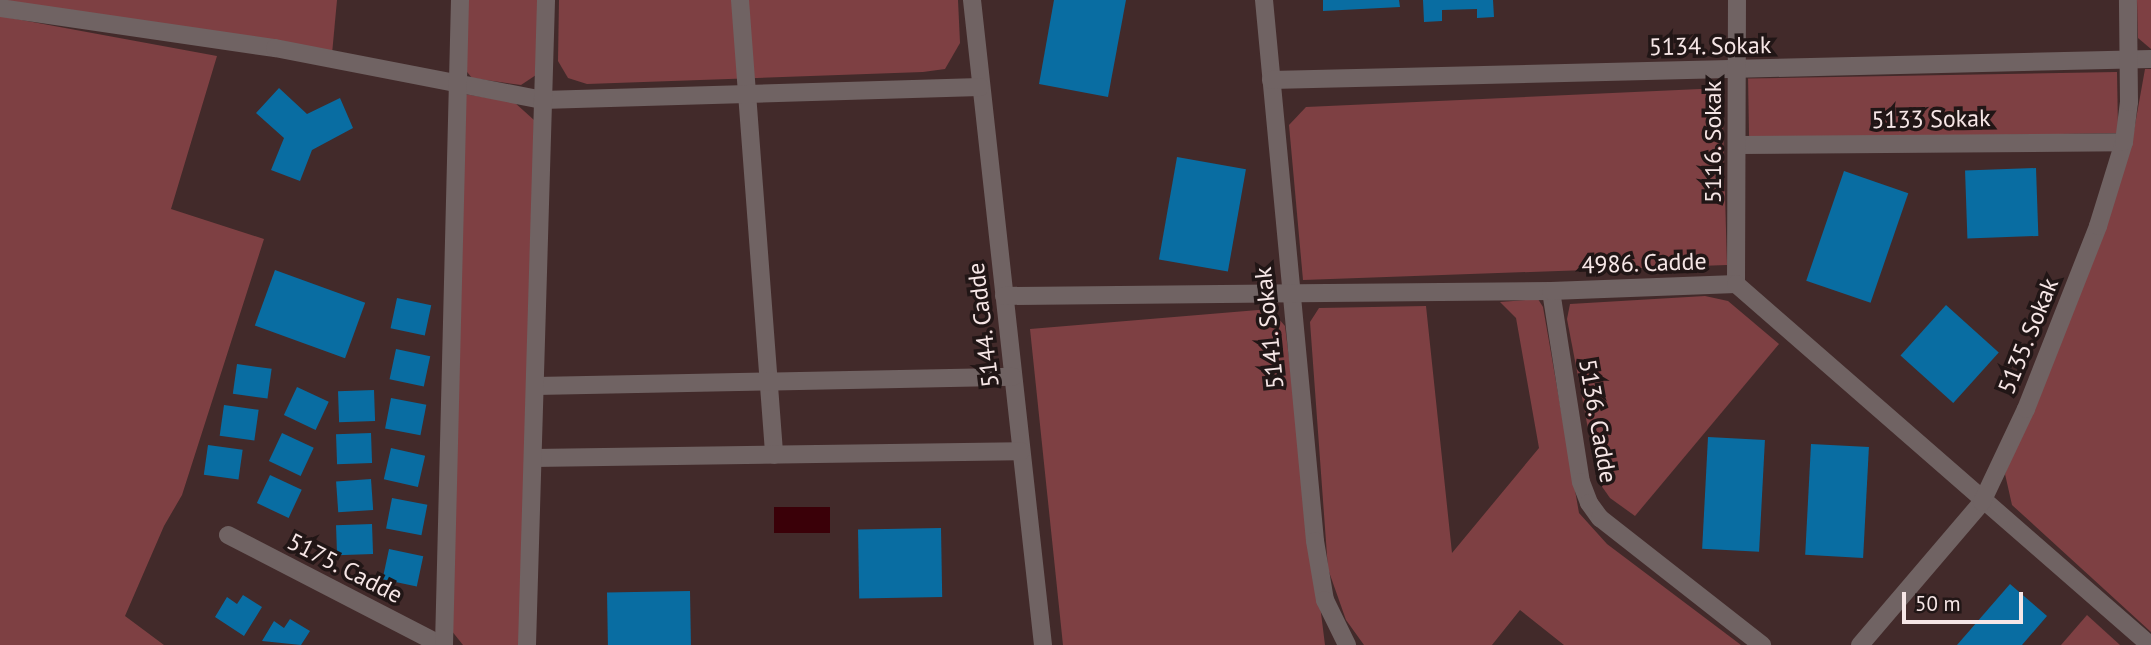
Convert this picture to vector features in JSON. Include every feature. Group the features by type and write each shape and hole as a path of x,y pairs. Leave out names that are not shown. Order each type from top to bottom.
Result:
{"street":[{"path":"442,645 454,86 460,0"},
{"path":"527,645 546,0"},
{"path":"740,0 772,381 774,455"},
{"name":"5144. Cadde","path":"972,0 1043,645"},
{"name":"5141. Sokak","path":"1264,0 1290,295 1317,553 1325,600 1347,645"},
{"name":"5116. Sokak","path":"1736,284 1739,145 1737,0"},
{"name":"5135. Sokak","path":"1860,645 1982,502 2026,408 2098,226 2124,142 2129,60 2128,0"},
{"path":"0,8 275,48 454,86 542,100 746,91 980,87"},
{"name":"5134. Sokak","path":"1271,80 2151,59"},
{"name":"5133 Sokak","path":"1739,145 2124,142"},
{"name":"4986. Cadde","path":"1004,296 1551,291 1736,284 1982,502 2095,592 2150,645"},
{"name":"5136. Cadde","path":"1551,291 1581,482 1589,503 1600,518 1762,645"},
{"path":"536,386 1013,377"},
{"path":"533,458 1021,451"},
{"name":"5175. Cadde","path":"228,535 442,645"}],"shaded area":[{"path":"1,0 337,0 332,54"},
{"path":"466,0 541,0 539,73 521,85 472,78 463,67"},
{"path":"559,0 958,0 960,43 945,69 923,72 587,84 568,78 558,61"},
{"path":"2137,0 2151,0 2151,49 2138,38"},
{"path":"0,16 217,56 171,209 264,239 182,495 164,526 125,616 164,645 0,645"},
{"path":"2145,69 2151,69 2151,632 2012,505 2005,474 2131,147"},
{"path":"2117,72 2118,133 1749,139 1748,78"},
{"path":"1722,88 1727,265 1303,280 1289,125 1306,107"},
{"path":"464,94 514,102 534,120 524,645 463,645 451,630"},
{"path":"1705,296 1728,301 1779,344 1635,516 1610,498 1598,481 1567,319 1570,304"},
{"path":"1538,299 1543,307 1579,513 1607,544 1741,645 1564,645 1520,610 1492,645 1364,645 1346,620 1328,569 1310,322 1319,308 1426,306 1452,553 1539,448 1516,318 1500,302"},
{"path":"1270,309 1285,326 1325,645 1063,645 1030,329"},
{"path":"774,507 830,507 830,533 774,533"},
{"path":"2087,615 2120,645 2061,645"}],"building":[{"path":"1054,0 1126,0 1108,97 1039,84"},
{"path":"1323,0 1399,0 1400,7 1323,11"},
{"path":"1423,0 1493,0 1494,17 1477,18 1477,9 1442,10 1442,21 1424,22"},
{"path":"279,88 307,114 340,98 353,128 312,150 300,181 271,170 284,138 256,113"},
{"path":"1177,157 1246,169 1228,272 1159,259"},
{"path":"2036,168 2038,236 1967,238 1965,170"},
{"path":"1844,171 1908,193 1871,303 1806,281"},
{"path":"275,270 365,303 345,358 255,325"},
{"path":"397,298 431,305 425,336 391,328"},
{"path":"1946,305 1999,353 1953,403 1900,356"},
{"path":"396,349 430,356 424,387 390,379"},
{"path":"237,364 272,369 267,399 233,394"},
{"path":"297,387 329,402 316,430 284,415"},
{"path":"374,390 375,421 339,422 338,391"},
{"path":"391,398 426,405 420,435 385,428"},
{"path":"224,405 259,410 254,441 220,436"},
{"path":"282,433 314,448 301,476 269,461"},
{"path":"371,433 372,463 337,464 336,434"},
{"path":"1708,437 1765,440 1759,552 1702,549"},
{"path":"1811,444 1869,447 1863,558 1805,555"},
{"path":"208,445 243,450 238,480 204,475"},
{"path":"391,448 425,456 418,487 384,479"},
{"path":"270,475 302,490 289,518 257,503"},
{"path":"371,479 373,510 338,512 336,481"},
{"path":"392,498 427,505 421,535 386,528"},
{"path":"372,524 373,554 337,555 336,525"},
{"path":"941,528 942,597 859,598 858,529"},
{"path":"389,549 423,556 417,587 383,579"},
{"path":"2010,584 2047,616 2022,645 1957,645"},
{"path":"690,591 691,645 608,645 607,592"},
{"path":"243,595 262,607 244,636 215,617 227,597 237,604"},
{"path":"290,619 310,631 301,645 262,641 274,621 284,628"}]}
